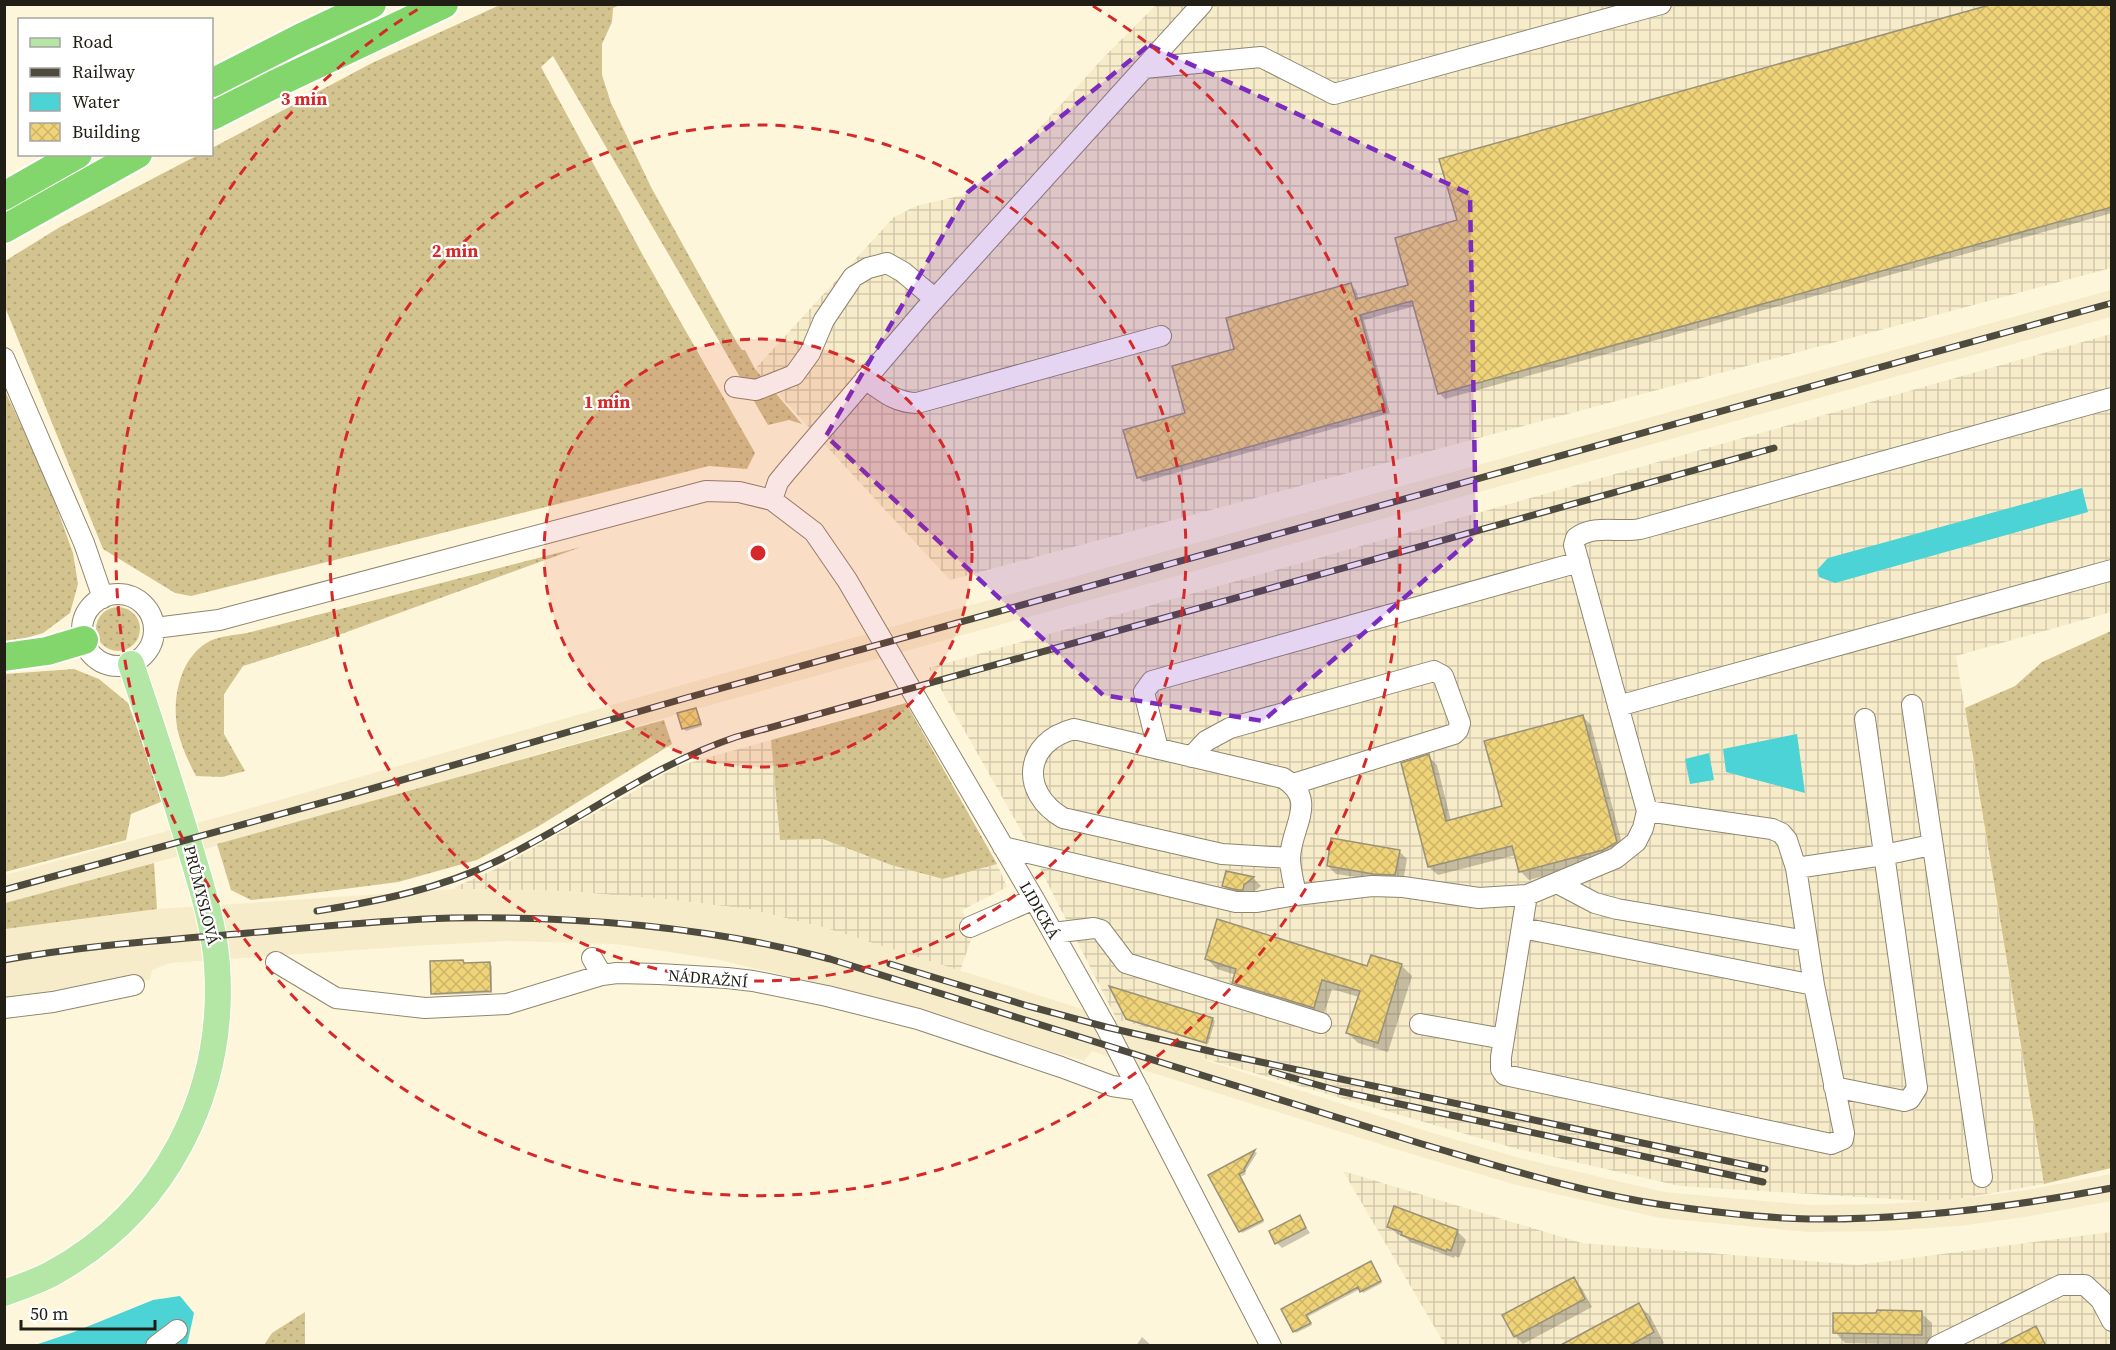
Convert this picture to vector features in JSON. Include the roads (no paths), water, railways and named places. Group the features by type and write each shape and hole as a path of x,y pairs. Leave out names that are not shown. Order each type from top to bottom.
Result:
{"highway":[{"path":"213,82 372,4"},
{"path":"213,115 444,4"},
{"path":"4,196 74,156"},
{"path":"4,229 134,156"},
{"path":"4,657 47,651 84,640"}],"main road":[{"name":"PRŮMYSLOVÁ","path":"4,1293 49,1275 76,1259 105,1237 144,1200 170,1163 200,1105 214,1048 219,1000 217,964 209,911 166,767 131,664"}],"street":[{"path":"155,628 219,620 706,491 739,492 772,500 778,482 935,298 1202,4"},
{"path":"1144,68 1261,57 1334,94 1661,4"},
{"path":"735,387 756,390 794,375 810,353 824,320 853,278 868,268 887,263 903,272 935,298"},
{"path":"865,379 903,403 917,404 1161,336"},
{"path":"4,358 84,543 103,598"},
{"path":"1003,847 1236,902 1257,902 1372,886 1403,887 1479,898 1527,895 1557,883 1616,858 1636,842 1644,828 1647,811 1574,545 1576,538 1589,530 1641,529 2112,398"},
{"name":"LIDICKÁ","path":"772,500 814,532 847,580 1053,933 1139,1090 1271,1346"},
{"path":"1158,749 1144,692 1152,681 1579,562"},
{"path":"1618,706 2112,570"},
{"path":"112,594 123,594 141,602 153,618 155,628 151,646 139,660 131,664 114,666 106,664 92,655 84,640 84,620 94,603 112,594"},
{"path":"1191,757 1206,741 1230,728 1434,671 1443,676 1460,723 1454,734 1293,784"},
{"path":"1912,705 1982,1177"},
{"path":"1834,1087 1904,1101 1915,1094 1917,1088 1865,718"},
{"path":"1290,858 1222,854 1063,818 1050,810 1034,784 1033,765 1042,747 1059,733 1074,729 1283,778 1293,784 1303,803 1290,858 1296,895"},
{"path":"1527,895 1504,1039 1501,1069 1505,1075 1831,1144 1843,1139 1844,1133 1814,985 1796,868 1787,840 1781,833 1772,829 1647,811"},
{"path":"1796,868 1884,855 1931,845"},
{"path":"1557,883 1595,903 1617,909 1807,941"},
{"path":"970,927 1034,899"},
{"path":"1053,933 1094,928 1101,930 1126,963 1321,1023"},
{"path":"1522,928 1814,985"},
{"path":"592,958 602,975"},
{"name":"NÁDRAŽNÍ","path":"276,962 336,998 428,1008 502,1005 602,975 648,974 753,981 827,996 918,1019 1061,1066 1112,1086 1139,1090"},
{"path":"4,1008 53,1002 134,985"},
{"path":"1420,1024 1504,1039"},
{"path":"1937,1346 2061,1285 2085,1285 2101,1300 2112,1321"},
{"path":"156,1346 177,1330"}],"water":[{"path":"2082,488 2088,512 1835,583 1819,577 1817,570 1828,558"},
{"path":"1797,734 1805,793 1726,772 1723,749"},
{"path":"1709,753 1714,780 1690,784 1685,759"},
{"path":"180,1296 194,1313 187,1345 32,1346 74,1332 153,1300"}],"railway":[{"path":"4,890 350,795 686,698 2112,303"},
{"path":"317,911 409,893 475,871 527,846 674,763 736,737 1774,448"},
{"path":"4,960 65,950 401,920 500,918 642,925 737,938 830,959 1422,1144 1542,1179 1633,1200 1755,1216 1847,1219 1961,1211 2112,1188"},
{"path":"890,964 1106,1027 1218,1053 1765,1169"},
{"path":"1272,1072 1339,1091 1763,1182"}]}
